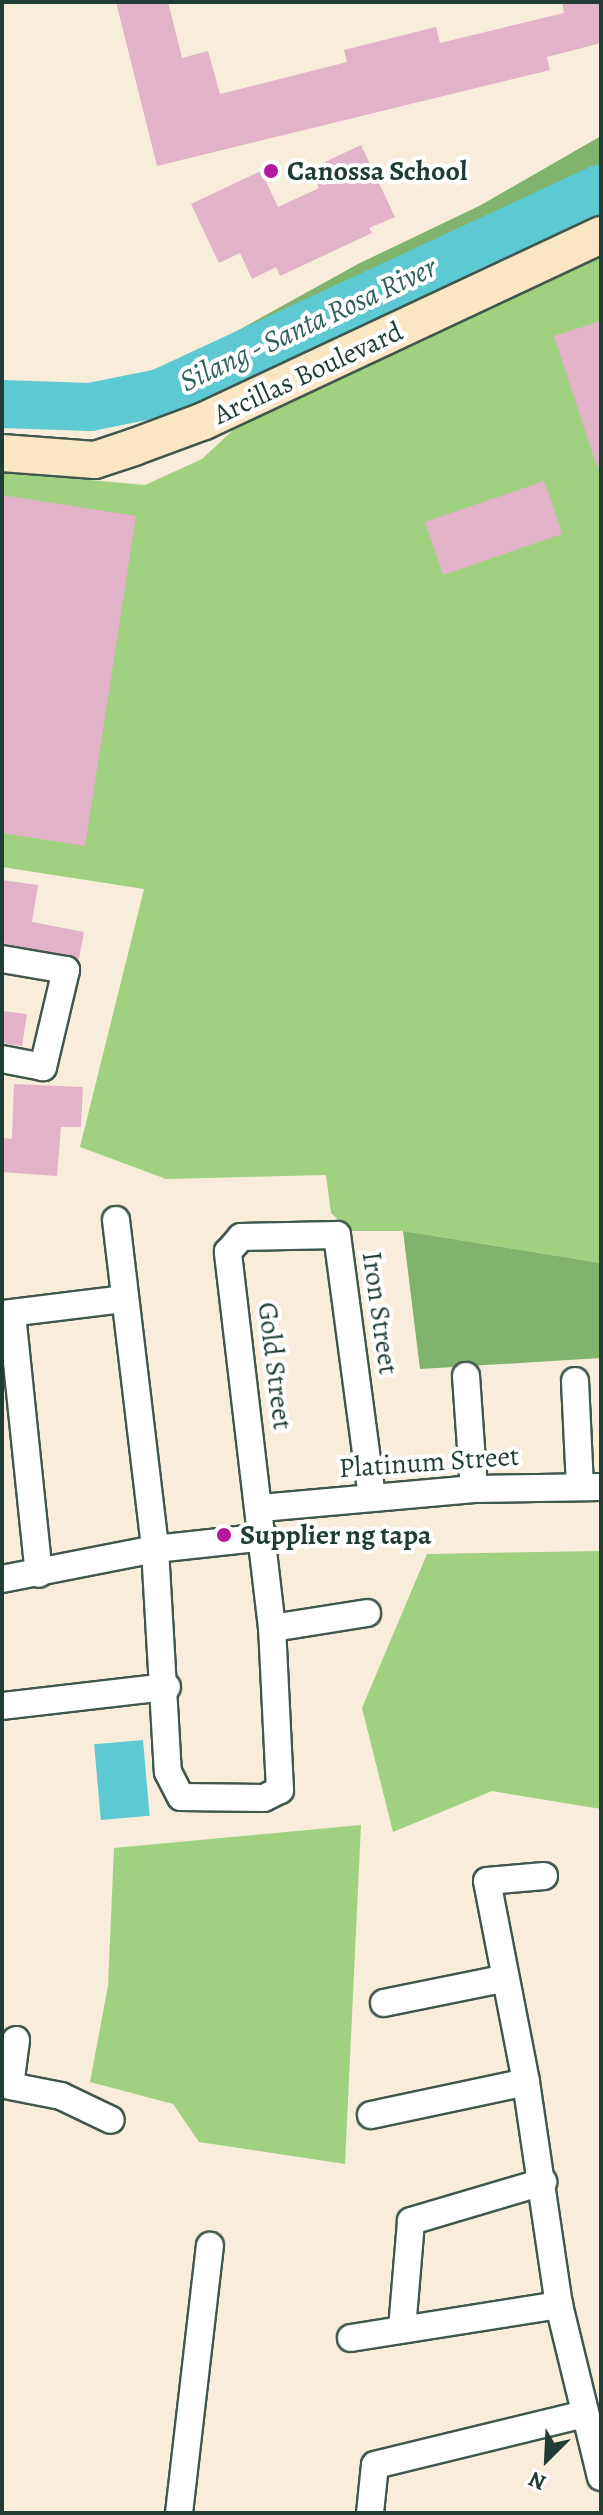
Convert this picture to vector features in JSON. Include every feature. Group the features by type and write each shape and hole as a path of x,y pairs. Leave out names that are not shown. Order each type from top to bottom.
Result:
{"main road":[{"name":"Arcillas Boulevard","path":"2,453 95,460 148,442 204,421 601,235"}],"street":[{"path":"2,959 66,970 43,1067 2,1059"},
{"path":"2,1706 167,1687 155,1549 116,1220"},
{"name":"Iron Street","path":"241,1237 336,1233 372,1496"},
{"name":"Gold Street","path":"167,1687 168,1772 181,1797 274,1796 280,1790 265,1537 228,1252 241,1237"},
{"path":"39,1574 7,1314 124,1299"},
{"path":"466,1376 474,1489"},
{"path":"575,1381 590,1487"},
{"name":"Platinum Street","path":"261,1508 474,1489 590,1487"},
{"path":"2,1579 155,1549 265,1537"},
{"path":"272,1628 367,1613"},
{"path":"544,1876 487,1881 502,1979 526,2082 543,2182 559,2305 601,2477"},
{"path":"384,2003 502,1979"},
{"path":"16,2040 6,2086 61,2096 111,2120"},
{"path":"371,2115 526,2082"},
{"path":"402,2329 411,2221 543,2182"},
{"path":"179,2513 210,2246"},
{"path":"351,2338 559,2305"},
{"path":"370,2513 375,2465 584,2414"}],"green space":[{"path":"601,136 601,224 253,386 217,342 358,264 481,205"},
{"path":"601,252 601,1263 403,1231 350,1231 331,1213 326,1175 166,1179 80,1147 144,889 2,867 2,472 145,485 202,459 245,419"},
{"path":"403,1231 601,1263 601,1358 420,1369"},
{"path":"601,1551 601,1809 492,1791 393,1832 362,1708 427,1554"},
{"path":"361,1825 345,2164 199,2142 173,2104 90,2082 108,1986 114,1848"}],"water":[{"path":"143,1740 150,1816 101,1820 94,1744"}],"building":[{"path":"116,2 168,2 182,58 208,51 220,94 347,62 344,50 436,27 440,43 564,13 562,2 601,2 601,43 547,57 550,70 157,166"},
{"path":"361,145 395,217 369,228 372,233 280,276 276,267 252,279 240,253 219,263 191,204 261,171 278,207 319,188 310,169"},
{"path":"601,321 601,467 597,467 554,336"},
{"path":"544,481 562,534 443,575 425,522"},
{"path":"2,495 136,516 85,846 2,833"},
{"path":"2,880 38,885 32,922 84,932 79,959 2,943"},
{"path":"2,1011 27,1014 22,1046 2,1043"},
{"path":"14,1084 83,1087 81,1127 61,1127 57,1176 2,1172 2,1138 12,1139"}],"waterway":[{"name":"Silang - Santa Rosa River","path":"2,404 90,407 160,393 601,188"}],"place":[{"name":"Canossa School","path":"271,171"},
{"name":"Supplier ng tapa","path":"224,1535"}]}
